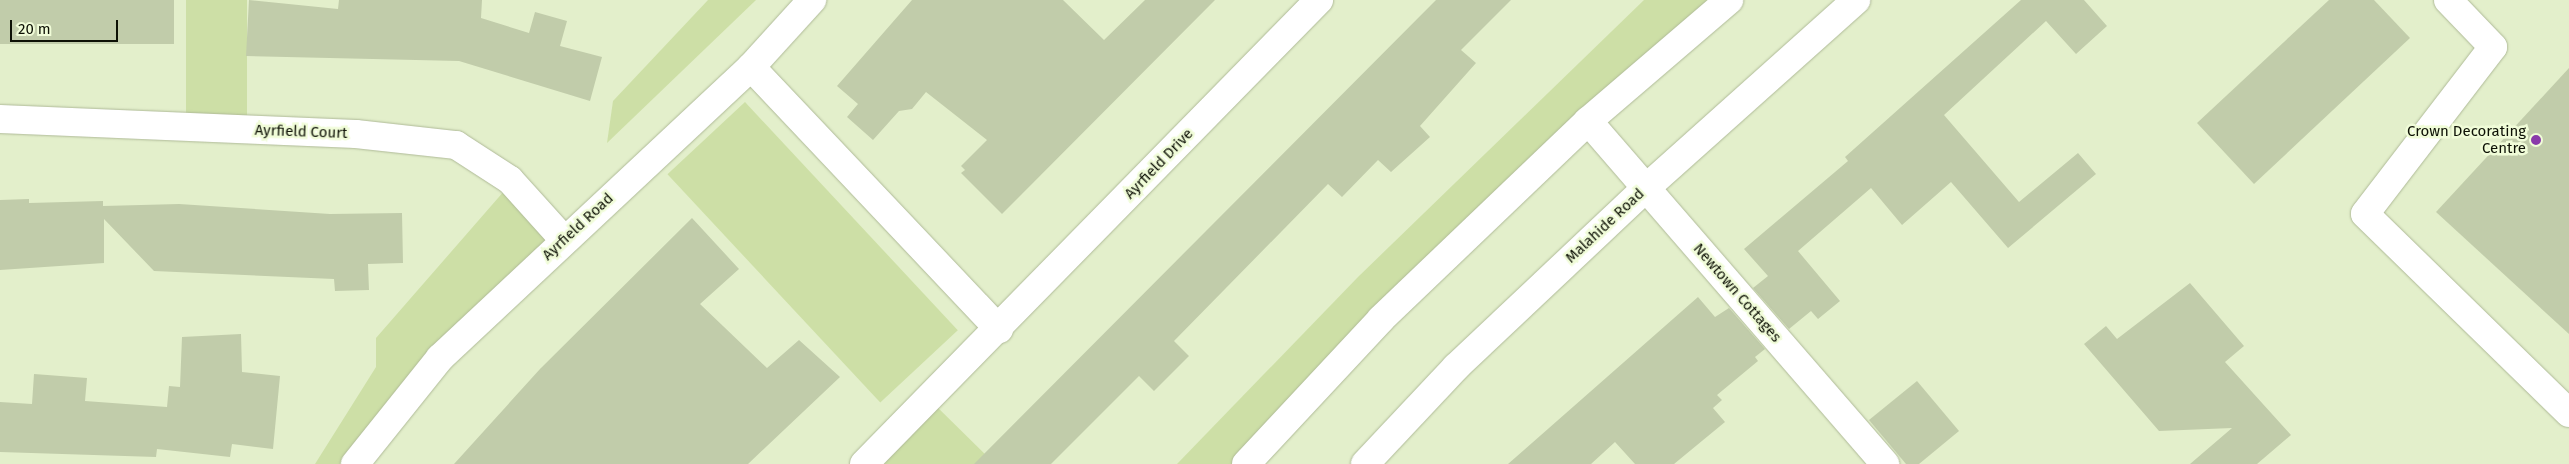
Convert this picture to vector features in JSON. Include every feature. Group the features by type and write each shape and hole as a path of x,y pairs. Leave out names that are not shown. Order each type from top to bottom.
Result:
{"street":[{"name":"Ayrfield Road","path":"355,464 440,358 564,240 751,68 812,0"},
{"name":"Ayrfield Drive","path":"864,464 1319,0"},
{"path":"1246,464 1381,319 1588,121 1729,0"},
{"name":"Malahide Road","path":"1365,464 1456,368 1646,188 1856,0"},
{"path":"2448,0 2492,46 2365,214 2569,413"},
{"path":"751,68 998,328"},
{"name":"Ayrfield Court","path":"0,119 356,134 456,145 510,180 564,240"},
{"name":"Newtown Cottages","path":"1588,121 1885,464"}],"green space":[{"path":"186,0 247,0 247,126 186,126"},
{"path":"708,0 756,0 607,143 613,101"},
{"path":"1644,0 1728,0 1246,464 1177,464 1358,277"},
{"path":"745,102 958,330 880,402 667,174"},
{"path":"512,182 563,240 353,464 315,464 376,367 376,338"},
{"path":"929,399 995,464 865,464"}],"building":[{"path":"0,0 174,0 174,44 0,44"},
{"path":"249,0 338,9 339,0 482,0 481,18 529,33 535,12 567,21 560,46 602,57 590,101 459,61 246,56"},
{"path":"912,0 1063,0 1104,40 1145,0 1215,0 1002,214 961,173 965,170 961,166 987,140 926,92 912,109 899,111 873,140 847,117 858,104 837,86"},
{"path":"1436,0 1511,0 1461,50 1476,63 1420,126 1430,137 1391,172 1378,160 1342,197 1328,184 1174,341 1189,356 1154,391 1139,376 1051,464 974,464"},
{"path":"2021,0 2084,0 2107,26 2076,54 2046,21 1944,115 2019,202 2078,153 2096,174 2008,248 1951,182 1902,225 1871,188 1798,251 1840,301 1818,319 1811,311 1789,329 1753,288 1768,276 1744,249 1848,161 1845,157"},
{"path":"2329,0 2374,0 2410,38 2254,184 2197,123"},
{"name":"Crown Decorating Centre","path":"2569,68 2569,334 2436,212"},
{"path":"29,199 29,203 103,201 103,206 179,204 330,214 402,213 403,263 368,264 369,290 335,291 334,279 154,271 104,219 104,263 0,270 0,200"},
{"path":"692,218 739,269 700,304 767,368 799,340 840,377 748,464 454,464 540,369"},
{"path":"2190,283 2244,346 2225,362 2291,435 2257,464 2190,464 2232,428 2159,431 2084,344 2106,326 2117,339"},
{"path":"1698,297 1715,317 1729,308 1765,349 1755,357 1758,361 1717,395 1722,400 1713,408 1725,422 1674,464 1635,464 1615,442 1591,464 1508,464"},
{"path":"241,334 242,372 280,376 273,449 232,444 230,457 157,449 156,457 0,452 0,402 32,404 34,374 87,378 85,401 167,407 169,386 180,387 182,337"},
{"path":"1917,381 1959,431 1919,464 1906,464 1869,420"}],"place":[{"name":"Crown Decorating Centre","path":"2536,140"}]}
